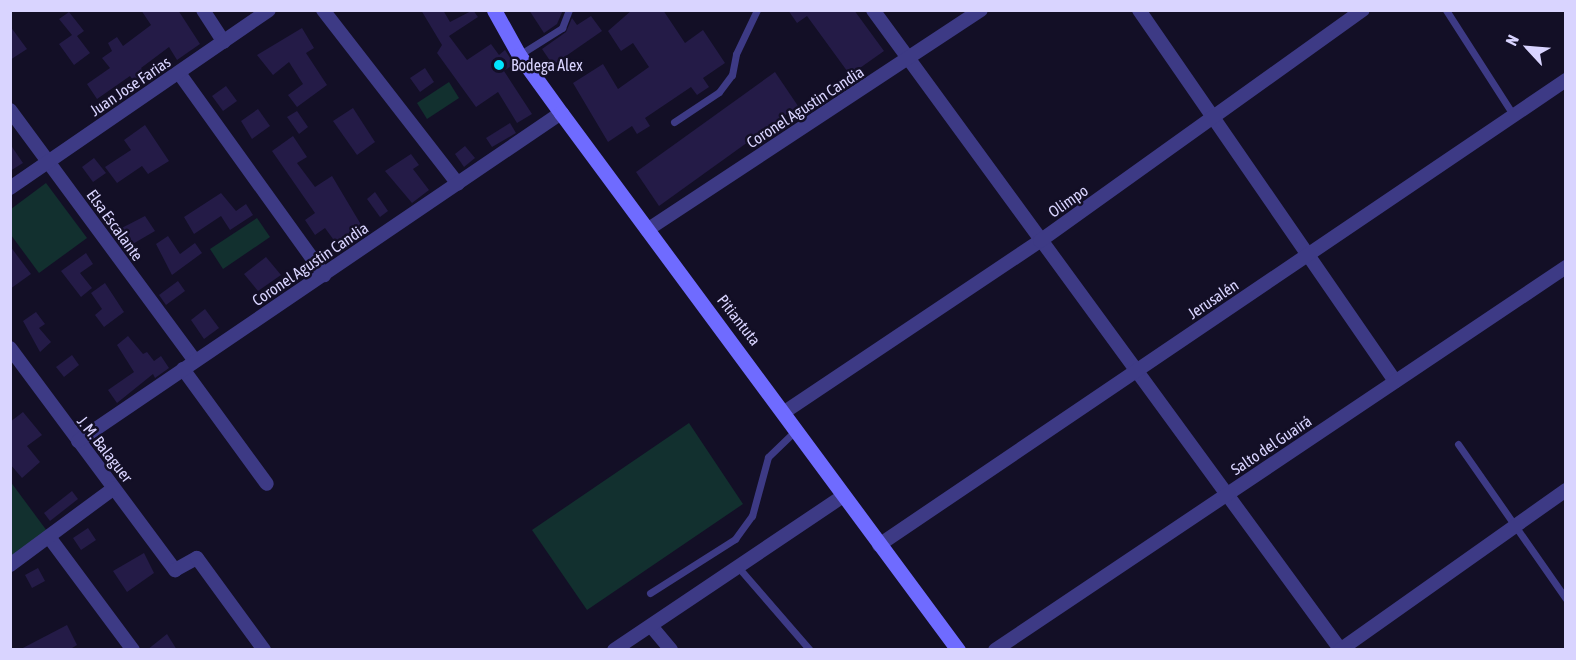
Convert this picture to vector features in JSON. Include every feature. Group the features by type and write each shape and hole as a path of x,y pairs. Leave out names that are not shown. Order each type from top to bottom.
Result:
{"street":[{"path":"203,10 224,42"},
{"name":"Juan Jose Farias","path":"10,188 269,10"},
{"path":"322,10 458,184"},
{"path":"873,10 1340,649 1566,490"},
{"name":"Coronel Agustin Candia","path":"646,230 981,10"},
{"path":"1139,10 1395,381"},
{"name":"Olimpo","path":"786,411 1040,241 1215,119 1364,10"},
{"name":"Pitiantuta","path":"495,11 519,55 561,113 646,230 786,411 843,496 958,650"},
{"path":"179,73 324,275"},
{"name":"Jerusalén","path":"879,545 1564,84"},
{"name":"Elsa Escalante","path":"10,110 48,161 188,364 267,484"},
{"name":"Coronel Agustin Candia","path":"78,441 188,364 324,275 561,113"},
{"name":"Salto del Guairá","path":"996,650 1395,381 1565,270"},
{"name":"J. M. Balaguer","path":"10,348 175,570 197,558 264,650"},
{"path":"10,566 114,488"},
{"path":"614,650 843,496"},
{"path":"49,537 134,650"},
{"path":"651,626 671,650"}],"lane":[{"path":"519,55 562,28 569,10"},
{"path":"674,122 719,92 732,75 736,54 757,10"},
{"path":"1446,10 1514,116"},
{"path":"650,593 735,539 752,516 768,458 798,429"},
{"path":"1458,444 1513,526 1566,598"},
{"path":"738,567 810,650"}],"green space":[{"path":"449,82 459,98 427,119 417,103"},
{"path":"46,183 87,238 39,273 11,235 11,209"},
{"path":"257,218 270,237 223,269 210,249"},
{"path":"689,423 743,504 587,610 532,530"},
{"path":"10,481 47,531 10,557"}],"building":[{"path":"141,10 178,10 200,44 177,60 169,47 141,68 146,75 135,83 130,76 97,99 87,84 110,68 102,58 112,51 108,43 117,37 123,46 151,25"},
{"path":"421,10 443,10 450,22 473,10 478,17 449,36 467,60 491,44 499,55 505,50 514,64 504,71 532,114 517,123 498,92 476,107 437,53 442,45"},
{"path":"529,10 563,10 557,24 544,33"},
{"path":"632,10 663,10 685,43 703,30 725,63 703,78 709,87 697,95 691,87 645,118 650,126 637,134 632,126 608,142 573,83 603,64 618,89 649,67 633,43 621,51 608,31"},
{"path":"788,10 854,10 884,51 850,75 807,16 797,23"},
{"path":"69,12 84,31 77,36 90,53 74,65 59,44 72,35 59,19"},
{"path":"591,16 602,31 553,65 542,49 566,32 572,18 577,25"},
{"path":"10,26 27,49 10,60"},
{"path":"302,28 314,48 306,53 327,85 297,107 288,95 303,84 289,62 273,75 257,55"},
{"path":"425,68 434,82 420,92 410,78"},
{"path":"775,72 798,106 659,206 636,172"},
{"path":"226,86 237,101 223,111 212,96"},
{"path":"353,108 375,142 357,155 333,121"},
{"path":"258,109 270,126 252,139 241,121"},
{"path":"297,111 308,127 299,134 287,117"},
{"path":"510,123 516,133 492,147 486,138"},
{"path":"145,125 169,161 148,174 142,166 117,183 105,167 131,150 124,140"},
{"path":"293,136 307,157 297,163 315,187 332,176 363,228 341,250 325,228 315,235 305,220 315,213 272,151"},
{"path":"10,144 23,163 10,171"},
{"path":"465,146 475,158 464,167 455,154"},
{"path":"411,154 419,165 413,169 429,190 412,203 385,171"},
{"path":"94,158 106,173 93,182 82,167"},
{"path":"375,192 388,211 380,217 367,199"},
{"path":"221,193 236,211 246,204 253,215 230,230 221,216 194,234 184,217"},
{"path":"145,216 155,231 124,249 112,233"},
{"path":"168,236 180,254 195,243 202,253 172,275 156,244"},
{"path":"10,246 31,274 10,289"},
{"path":"86,253 93,264 80,273 92,288 81,297 61,271"},
{"path":"266,257 281,275 258,291 244,274"},
{"path":"178,281 185,291 166,305 159,295"},
{"path":"105,283 124,312 104,327 95,315 102,309 91,293"},
{"path":"205,309 219,328 204,339 191,320"},
{"path":"36,312 45,324 39,328 51,342 40,352 23,321"},
{"path":"128,336 143,354 147,352 154,361 161,356 169,368 155,378 153,374 117,403 108,390 134,372 117,345"},
{"path":"72,355 79,365 64,377 56,367"},
{"path":"23,412 42,435 27,446 40,462 22,478 10,464 10,422"},
{"path":"72,491 78,499 50,521 44,513"},
{"path":"88,528 96,540 81,550 73,538"},
{"path":"144,553 154,573 127,592 113,571"},
{"path":"38,568 45,581 32,588 25,575"},
{"path":"67,625 77,645 69,650 19,650"},
{"path":"167,634 177,650 147,650"}],"place":[{"name":"Bodega Alex","path":"499,65"}]}
